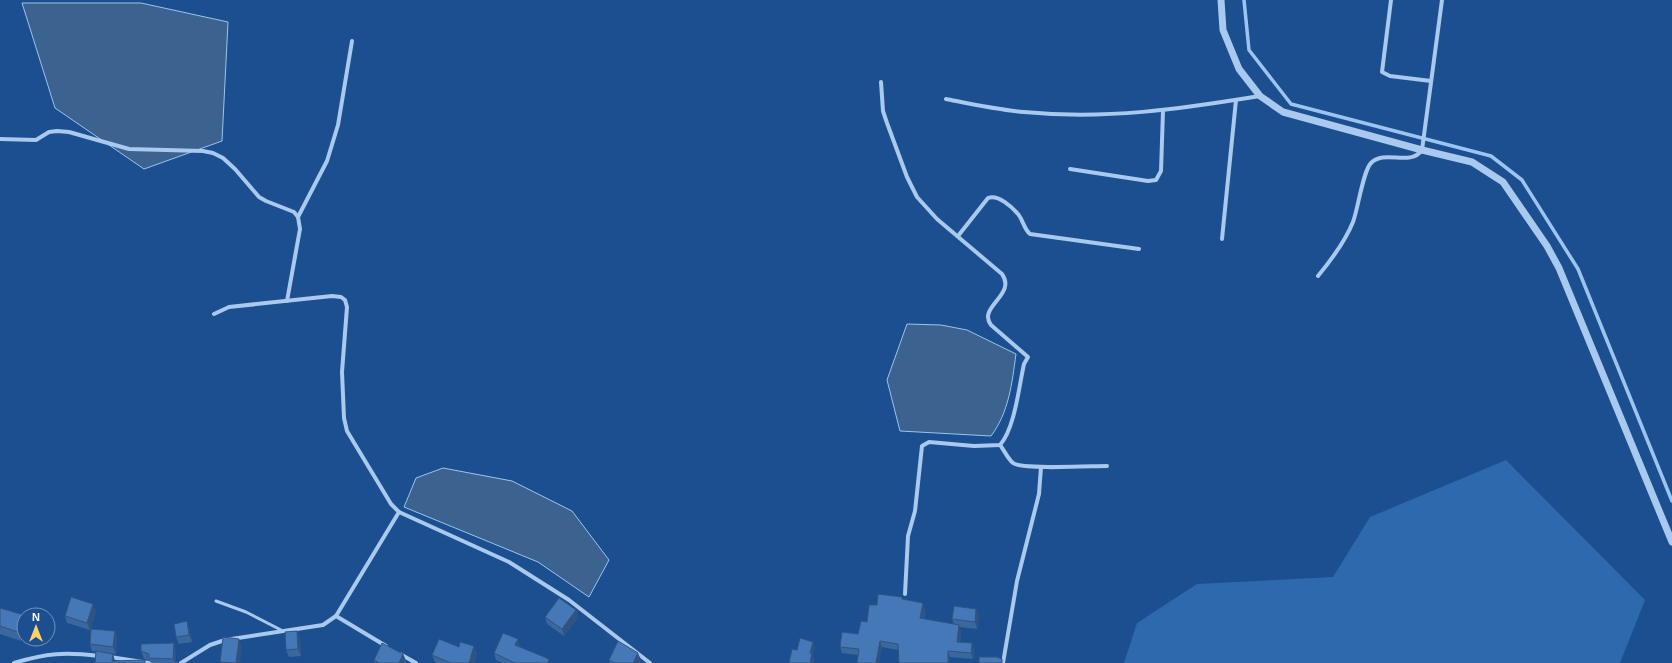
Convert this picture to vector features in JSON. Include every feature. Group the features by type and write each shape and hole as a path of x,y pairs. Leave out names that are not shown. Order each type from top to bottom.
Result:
{"street":[{"path":"1221,0 1223,30 1240,69 1260,96 1283,112 1422,147 1472,162 1503,182 1547,246 1574,305 1672,542"},
{"path":"1390,0 1382,72 1390,76 1431,80"},
{"path":"1318,276 1348,234 1356,213 1370,164 1390,157 1411,158 1419,155 1422,147 1442,0"},
{"path":"287,301 300,229 298,216 327,161 338,125 352,41"},
{"path":"881,82 883,110 914,191 928,210 1006,279 1005,289 989,311 988,320 991,325 1028,357 1024,364 1011,422 1006,437 1000,445"},
{"path":"946,99 1023,112 1093,115 1163,111 1260,96"},
{"path":"1222,239 1236,100"},
{"path":"1070,169 1148,181 1156,180 1161,171 1163,111"},
{"path":"0,139 36,140 49,132 57,131 68,132 129,149 203,151 213,153 223,158 259,197 266,202 294,212 298,216"},
{"path":"958,236 988,198 993,196 998,197 1018,214 1030,234 1139,249"},
{"path":"214,314 230,307 332,296 341,297 345,300 347,307 342,372 344,418 347,432 391,504 399,512 509,562 569,600 650,663"},
{"path":"905,594 908,536 915,511 922,446 929,442 974,446 1000,445"},
{"path":"1000,445 1014,464 1041,467 1107,466"},
{"path":"1004,663 1017,582 1039,494 1041,467"},
{"path":"181,663 210,645 225,640 323,624 336,616 399,512"},
{"path":"336,616 390,648"},
{"path":"14,663 59,652 149,663"},
{"path":"397,652 416,663"}],"lane":[{"path":"216,601 246,612 281,630"}],"shaded area":[{"path":"22,3 141,3 228,22 222,141 144,169 55,108"},
{"path":"907,324 941,325 967,330 1016,354 1006,407 991,436 900,431 887,380"},
{"path":"1506,460 1645,600 1620,663 1124,663 1137,623 1197,584 1333,577 1370,517"},
{"path":"443,468 512,481 572,511 609,560 589,597 538,562 404,507 416,478"}],"building":[{"path":"878,594 902,597 902,599 923,603 920,618 959,625 957,642 972,643 971,653 948,651 948,663 899,663 898,644 880,641 876,663 857,663 859,649 840,647 842,632 858,634 861,621 867,622 869,605 877,605"},
{"path":"71,597 93,604 87,623 65,616"},
{"path":"559,598 576,610 562,629 545,617"},
{"path":"954,606 976,609 975,622 952,619"},
{"path":"0,608 16,613 16,631 0,626"},
{"path":"187,621 189,635 176,637 174,624"},
{"path":"91,629 115,631 113,647 90,644"},
{"path":"297,631 298,649 286,650 285,632"},
{"path":"503,633 518,639 515,645 549,659 548,663 515,663 494,653"},
{"path":"223,637 239,639 236,663 220,662"},
{"path":"800,638 813,642 810,653 812,653 810,663 789,663 792,649 797,650"},
{"path":"439,639 459,647 460,642 474,646 469,663 451,663 432,655"},
{"path":"618,641 638,653 633,663 615,663 609,660"},
{"path":"174,643 173,659 149,658 149,654 141,651 141,644"},
{"path":"382,643 403,654 399,663 380,663 374,660"},
{"path":"96,651 113,654 112,661 145,660 145,663 95,663"},
{"path":"979,657 997,657 1002,659 1002,663 979,663"}],"waterway":[{"path":"1244,0 1249,50 1291,104 1491,156 1522,180 1578,269 1672,501"}]}
